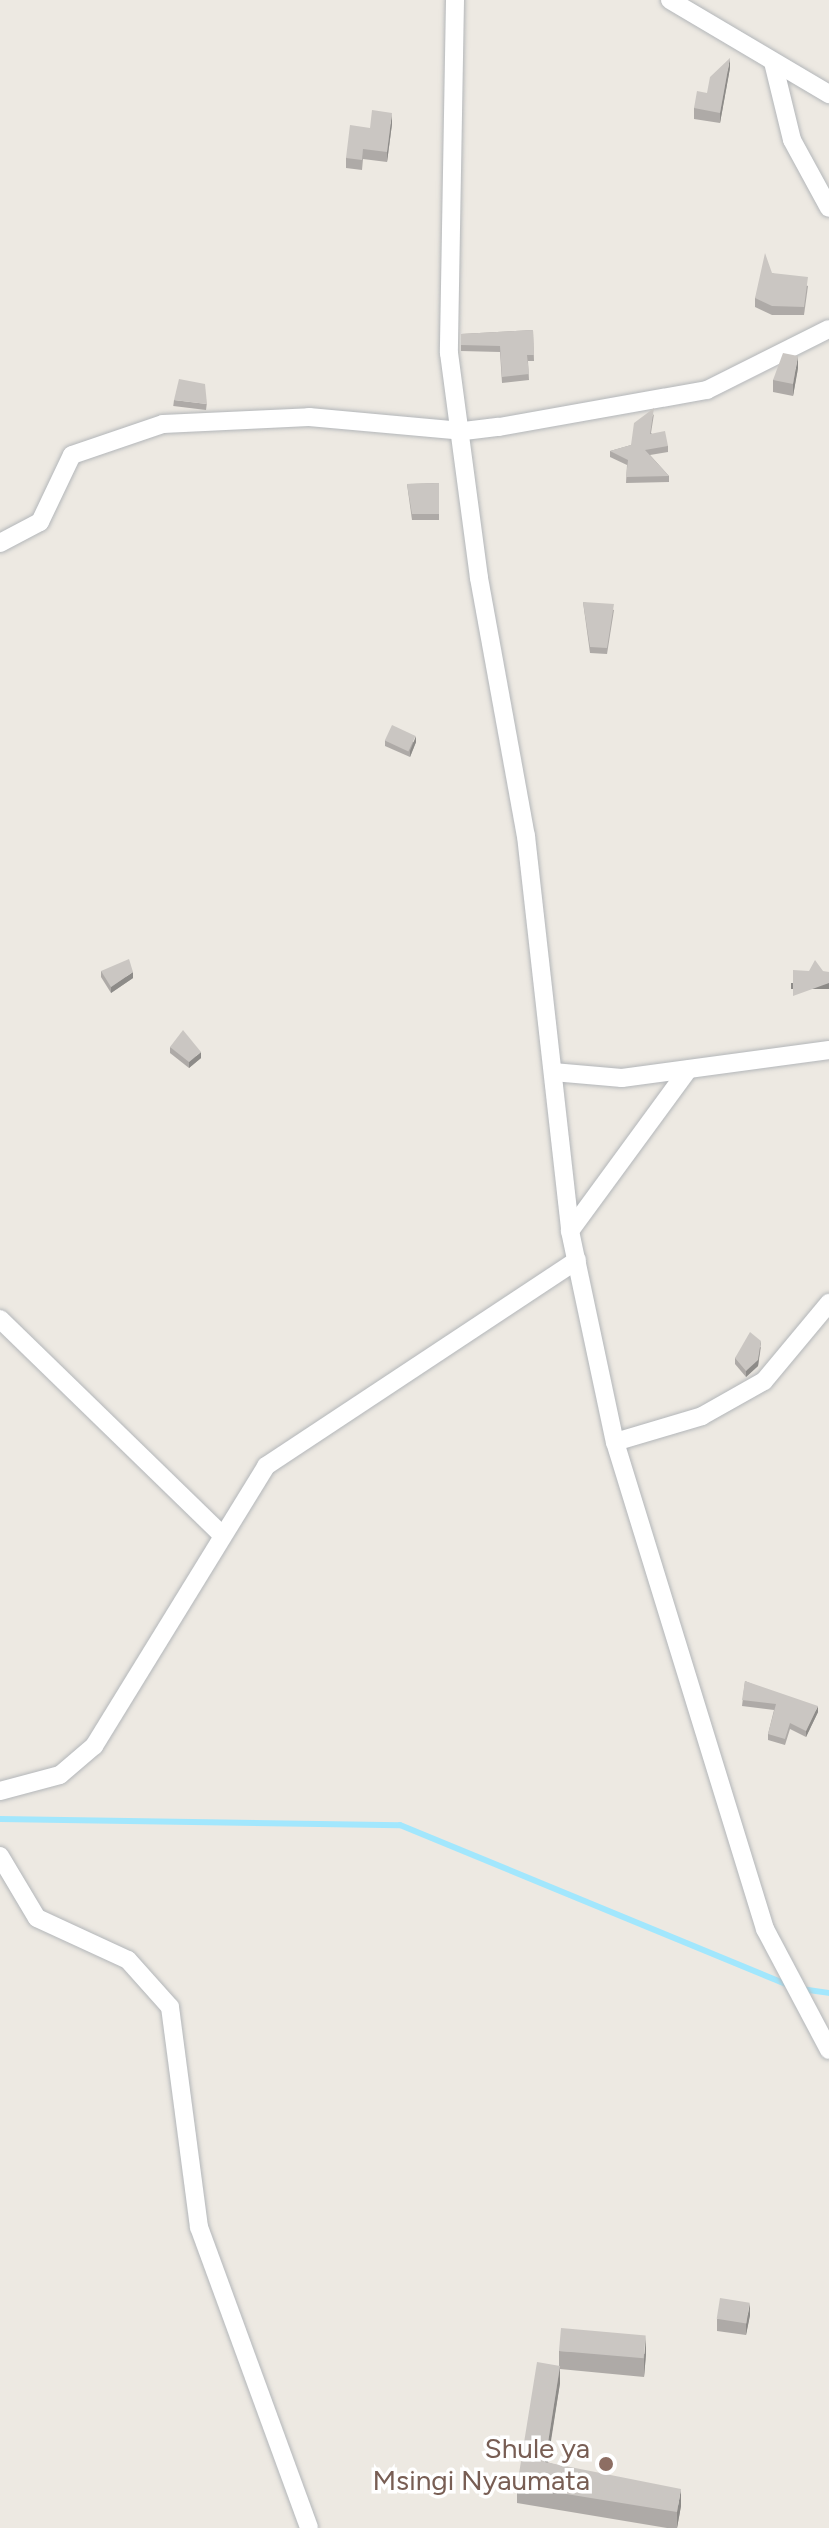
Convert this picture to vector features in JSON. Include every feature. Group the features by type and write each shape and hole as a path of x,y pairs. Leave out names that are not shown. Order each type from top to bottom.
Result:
{"street":[{"path":"455,0 446,269 449,353 464,431 479,578 526,836 570,1231 615,1442 765,1929 829,2050"},
{"path":"670,0 829,94"},
{"path":"773,62 796,151 829,208"},
{"path":"0,543 40,522 72,455 163,424 309,417 464,431 707,390 829,329"},
{"path":"553,1072 595,1078 688,1070 829,1050"},
{"path":"570,1231 688,1070"},
{"path":"0,1791 60,1775 94,1746 251,1483 290,1446 577,1260"},
{"path":"615,1442 702,1416 764,1381 829,1303"},
{"path":"0,1319 221,1534"},
{"path":"0,1856 37,1918 128,1960 170,2007 199,2227 309,2528"}],"building":[{"path":"730,58 720,113 694,108 697,91 707,93 710,77"},
{"path":"372,110 392,113 387,152 363,149 362,160 346,158 350,125 370,128"},
{"path":"765,253 772,273 808,277 804,307 772,306 755,298"},
{"path":"533,330 534,355 527,355 529,374 502,377 500,346 461,345 461,334"},
{"path":"783,353 798,356 793,384 773,380"},
{"path":"179,379 205,384 207,404 174,400"},
{"path":"654,408 650,434 665,431 668,446 645,450 669,476 626,477 628,460 610,451 631,445 634,423"},
{"path":"439,483 439,514 412,514 407,484"},
{"path":"583,602 614,604 607,648 590,647"},
{"path":"392,725 416,736 408,751 385,740"},
{"path":"129,959 133,972 111,987 101,971"},
{"path":"815,960 823,971 829,972 829,983 793,996 793,970 809,971"},
{"path":"183,1030 201,1052 189,1062 170,1047"},
{"path":"750,1332 761,1341 758,1360 746,1371 735,1358"},
{"path":"745,1681 818,1706 806,1731 790,1723 785,1739 768,1734 776,1704 742,1700"},
{"path":"720,2298 750,2303 746,2323 717,2319"},
{"path":"561,2328 646,2335 644,2358 559,2351"},
{"path":"537,2362 560,2366 545,2462 681,2489 677,2512 517,2486"}],"waterway":[{"path":"0,1819 400,1825 790,1986"},
{"path":"801,1989 829,1993"}],"place":[{"name":"Shule ya Msingi Nyaumata","path":"606,2464"}]}
